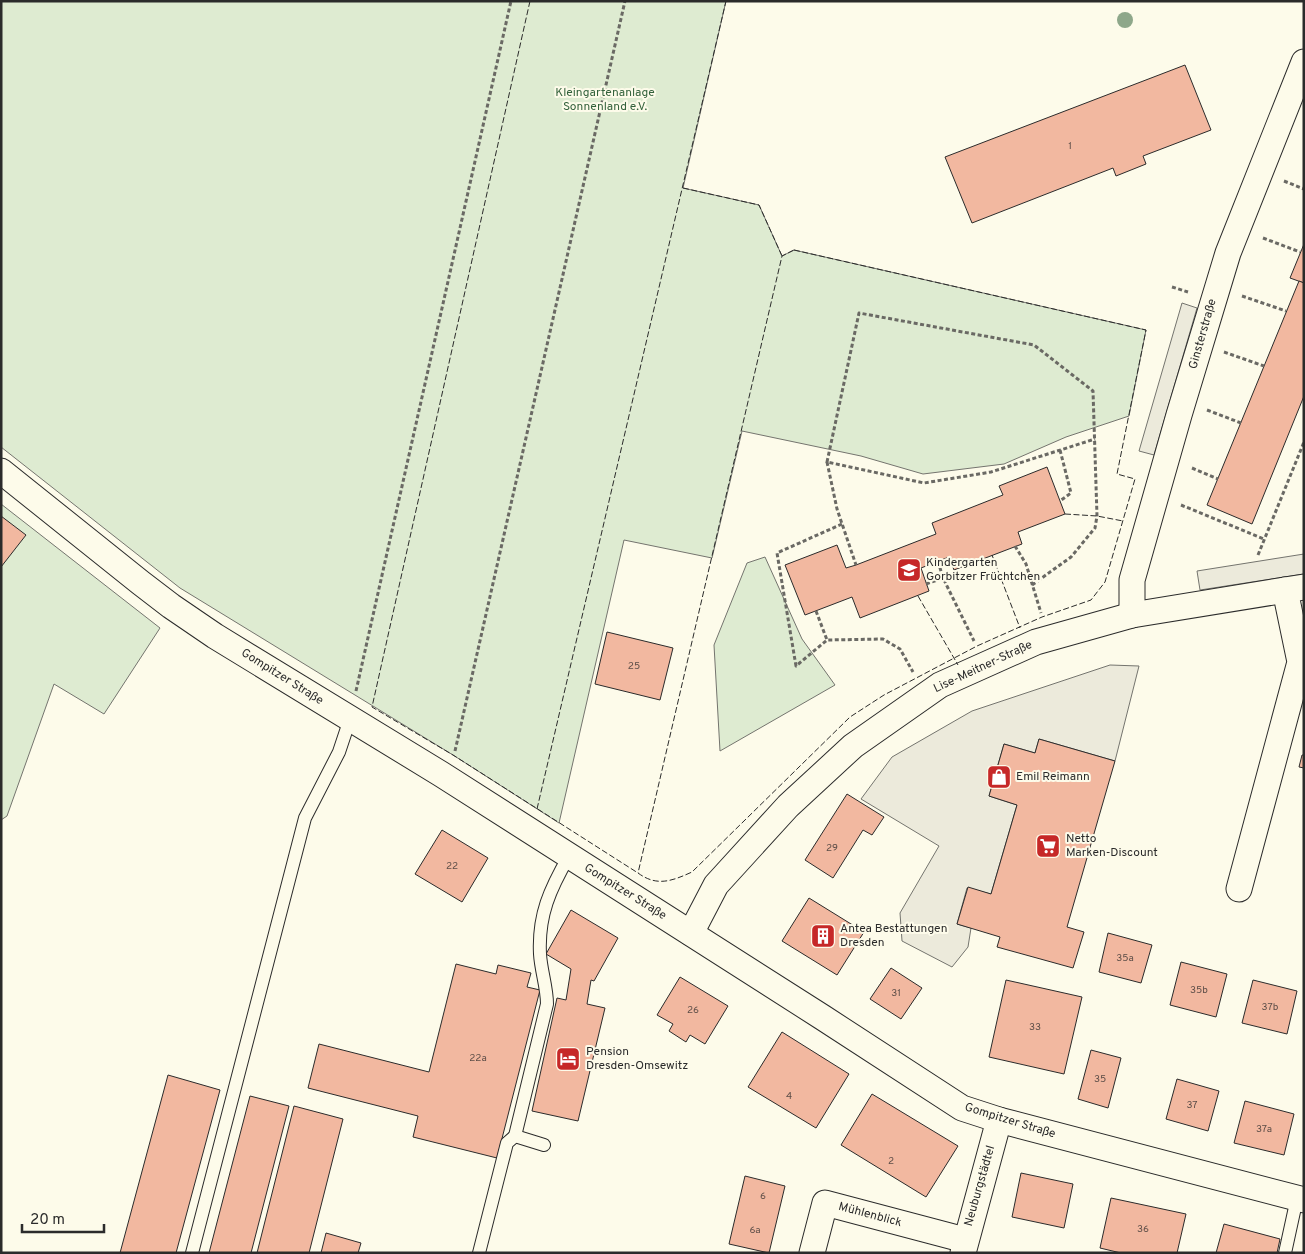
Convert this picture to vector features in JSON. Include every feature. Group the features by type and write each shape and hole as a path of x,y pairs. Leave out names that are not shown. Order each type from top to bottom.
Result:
{"street":[{"name":"Ginsterstraße","path":"1132,615 1132,580 1213,300 1228,253 1304,62"},
{"name":"Gompitzer Straße","path":"1,471 171,606 215,636 350,718 569,856 962,1108 999,1120 1300,1199"},
{"name":"Lise-Meitner-Straße","path":"690,933 716,885 788,806 853,746 940,685 1036,642 1132,615 1294,588 1300,662 1239,889"},
{"name":"Neuburgstädtel","path":"964,1246 999,1120"},
{"name":"Mühlenblick","path":"812,1253 825,1203 964,1246"}],"lane":[{"path":"192,1253 305,818 339,752 350,718"},
{"path":"478,1253 507,1143 515,1136 547,1004 547,992 540,955 544,909 548,895 569,856"},
{"path":"515,1136 544,1145"},
{"path":"1285,1253 1300,1199"}],"path":[{"path":"350,718 511,1"},
{"path":"455,751 625,1"},
{"path":"1281,180 1304,189"},
{"path":"1258,236 1300,252"},
{"path":"1172,287 1189,292"},
{"path":"1236,294 1286,311"},
{"path":"856,565 842,524 827,462 859,313 1034,345 1093,391 1097,516 1095,528 1071,557 1032,585"},
{"path":"1219,350 1264,366"},
{"path":"1202,408 1240,423"},
{"path":"827,462 924,483 991,472 1095,440"},
{"path":"1258,555 1304,442"},
{"path":"1060,450 1071,493 1060,501"},
{"path":"1184,466 1218,479"},
{"path":"1173,502 1264,539"},
{"path":"842,524 776,552 796,666 827,640 883,638 900,650"},
{"path":"1016,546 1026,564 1042,617"},
{"path":"938,561 943,578 985,665"},
{"path":"926,584 943,578"},
{"path":"816,611 827,640"}],"green space":[{"name":"Kleingartenanlage Sonnenland e.V.","path":"1,1 726,1 683,188 759,205 782,256 794,250 1146,330 1129,416 1066,437 1004,464 923,474 861,456 742,431 712,558 624,540 559,823 453,755 180,588 1,447"},
{"path":"1,504 160,628 104,714 54,684 7,816 1,820"},
{"path":"765,557 802,639 835,685 720,751 714,645 747,563"}],"shaded area":[{"path":"1182,303 1197,308 1154,455 1139,451"},
{"path":"1304,554 1304,574 1200,590 1197,571"},
{"path":"1110,665 1139,666 1115,761 1039,739 1035,753 1004,744 989,796 1017,805 991,894 967,888 957,924 971,928 968,947 952,967 902,941 900,913 939,846 861,799 892,757 972,711"}],"building":[{"path":"1185,65 1211,130 1143,156 1146,164 1116,176 1113,168 972,223 945,157"},
{"path":"1304,244 1304,283 1290,278"},
{"path":"1299,281 1304,283 1304,396 1252,524 1207,505"},
{"path":"1047,467 1065,514 1018,532 1022,544 954,570 949,557 921,568 929,591 860,618 852,597 805,615 785,565 837,545 846,568 856,565 936,534 932,523 1003,495 999,486"},
{"path":"1,516 26,535 1,567"},
{"path":"607,632 673,648 660,700 595,684"},
{"name":"Netto Marken-Discount","path":"1039,739 1115,761 1067,927 1084,932 1073,968 997,947 1000,937 957,924 968,887 991,894 1017,805 989,796 1004,744 1035,753"},
{"path":"1302,755 1304,755 1304,768 1299,767"},
{"path":"847,794 884,817 872,835 863,830 833,878 805,860"},
{"path":"442,830 488,858 462,902 415,874"},
{"name":"Antea Bestattungen Dresden","path":"809,898 864,932 837,975 782,941"},
{"name":"Pension Dresden-Omsewitz","path":"571,910 618,938 594,981 591,980 587,1004 605,1008 578,1121 532,1111 557,998 566,1000 571,969 546,954"},
{"path":"1108,933 1152,945 1141,983 1099,972"},
{"path":"1181,962 1227,974 1216,1017 1170,1005"},
{"path":"456,964 496,974 498,965 531,973 527,987 540,990 497,1158 413,1137 418,1116 308,1088 319,1044 429,1072"},
{"path":"891,968 922,988 901,1019 870,999"},
{"path":"680,977 728,1006 705,1044 690,1035 686,1042 669,1031 673,1024 657,1015"},
{"path":"1006,980 1082,997 1064,1074 989,1057"},
{"path":"1253,980 1297,991 1287,1034 1242,1023"},
{"path":"782,1032 849,1074 816,1128 748,1087"},
{"path":"1091,1050 1121,1058 1108,1108 1078,1099"},
{"path":"168,1075 220,1090 176,1253 120,1253"},
{"path":"1177,1079 1219,1091 1208,1131 1166,1119"},
{"path":"872,1094 958,1146 926,1197 841,1145"},
{"path":"250,1096 289,1106 251,1253 209,1253"},
{"path":"1245,1101 1294,1114 1284,1155 1234,1143"},
{"path":"294,1106 343,1119 309,1253 257,1253"},
{"path":"1021,1173 1073,1184 1064,1228 1012,1217"},
{"path":"745,1176 785,1186 769,1253 729,1244"},
{"path":"1111,1198 1186,1214 1177,1253 1121,1253 1100,1248"},
{"path":"1224,1224 1280,1239 1277,1253 1216,1253"},
{"path":"326,1233 361,1243 358,1253 321,1253"}],"fence":[{"path":"530,1 372,707 453,755 638,873"},
{"path":"537,809 726,1"},
{"path":"683,188 759,205 782,256"},
{"path":"794,250 1146,330 1117,474 1135,479 1105,582 1091,600 1042,617 977,646 884,695 850,717 692,872 671,880 652,880 638,873 782,256 794,250"},
{"path":"1065,514 1097,516 1123,521"},
{"path":"992,555 1020,628"},
{"path":"918,596 958,665"}],"place":[{"name":"Kindergarten Gorbitzer Früchtchen","path":"909,570"},
{"name":"Emil Reimann","path":"999,777"},
{"name":"Netto Marken-Discount","path":"1048,846"},
{"name":"Antea Bestattungen Dresden","path":"823,936"},
{"name":"Pension Dresden-Omsewitz","path":"568,1059"}]}
